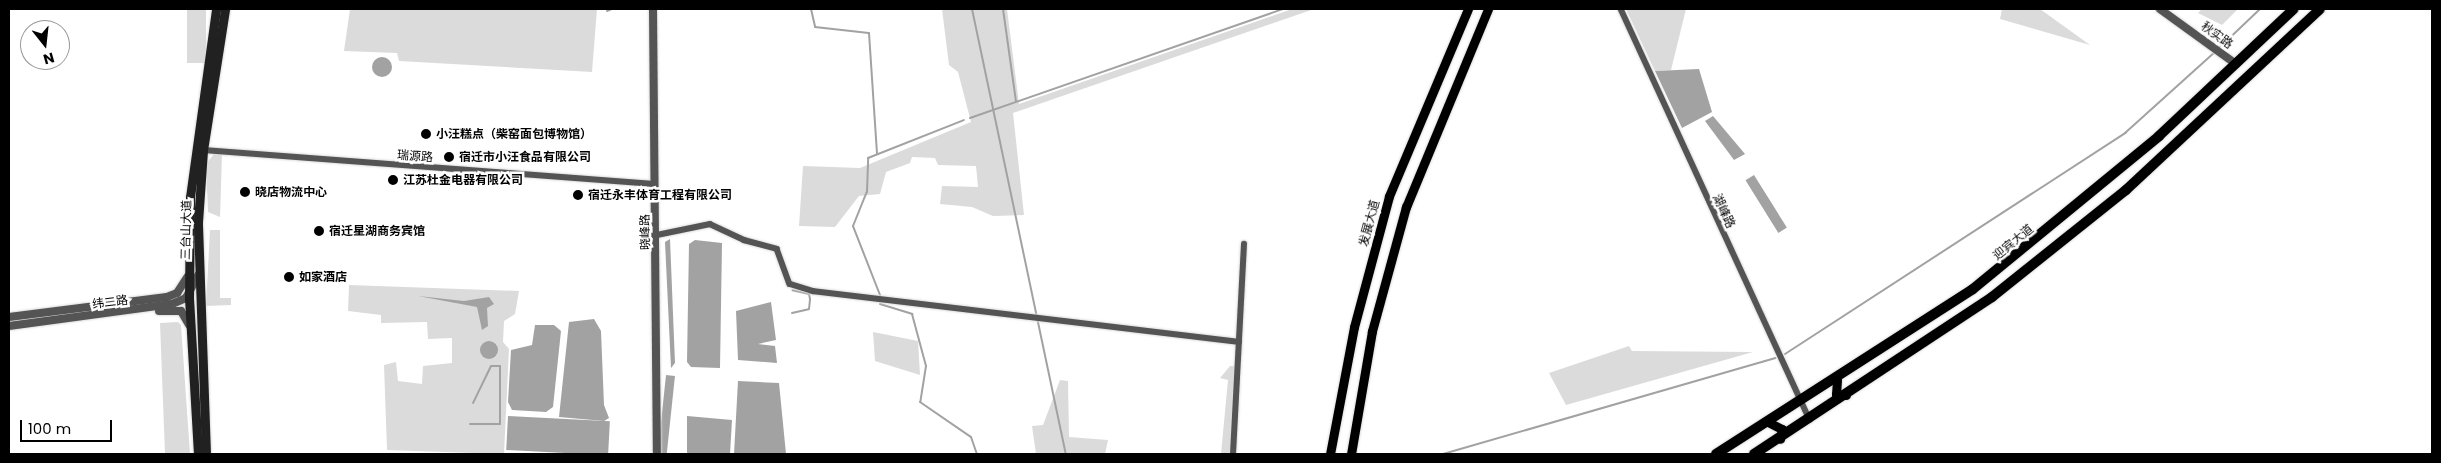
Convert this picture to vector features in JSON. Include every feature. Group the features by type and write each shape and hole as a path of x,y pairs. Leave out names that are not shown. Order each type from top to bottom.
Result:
{"highway":[{"name":"迎宾大道","path":"1716,454 1801,403 1973,290 2113,176 2294,9"},
{"path":"1754,454 1810,421 1992,297 2126,190 2320,9"}],"main road":[{"name":"三台山大道","path":"198,454 189,269 195,150 216,9"},
{"name":"三台山大道","path":"206,454 198,275 203,150 225,9"},
{"name":"发展大道","path":"1330,454 1354,328 1389,196 1468,9"},
{"path":"1352,454 1372,332 1406,208 1488,9"},
{"path":"1837,380 1836,394 1849,394"},
{"path":"1768,422 1782,429 1780,439"}],"street":[{"name":"晓峰路","path":"653,9 657,235 657,454"},
{"name":"湖峰路","path":"1621,9 1810,421"},
{"name":"秋实路","path":"2160,9 2236,64"},
{"name":"瑞源路","path":"203,150 655,184"},
{"path":"657,235 707,222 777,249 787,281 802,289 1239,342"},
{"path":"1233,454 1244,244"},
{"name":"纬二路","path":"9,317 167,297 183,286 189,269"},
{"path":"189,293 198,275"},
{"name":"纬二路","path":"9,326 172,304 189,293"},
{"path":"95,315 177,310 184,313 191,331"}],"shaded area":[{"path":"187,9 206,9 206,63 187,63"},
{"path":"350,9 597,9 592,72 399,61 397,53 344,51"},
{"path":"942,9 1007,9 1019,104 1292,9 1314,9 1013,113 1024,215 993,216 972,207 940,204 942,186 978,187 976,166 938,165 935,158 912,157 910,163 886,172 880,194 859,196 835,227 799,226 803,166 860,168 971,122 958,72 949,65"},
{"path":"1626,9 1686,9 1671,70 1655,71"},
{"path":"2002,9 2040,9 2090,45 2000,19"},
{"path":"2202,9 2238,9 2222,25 2198,13"},
{"path":"382,57 389,60 392,67 389,74 382,77 375,74 372,67 375,60"},
{"path":"1699,69 1712,112 1682,128 1655,71"},
{"path":"1713,116 1745,154 1734,160 1705,121"},
{"path":"214,154 222,154 220,217 208,212 206,164"},
{"path":"1754,175 1787,228 1778,233 1746,180"},
{"path":"210,230 220,230 220,298 231,298 231,305 206,306"},
{"path":"670,239 675,363 671,368 665,242"},
{"path":"695,240 722,243 720,368 691,367 687,362 689,244"},
{"path":"349,285 519,291 515,314 504,321 503,342 509,349 504,454 387,450 384,365 396,362 398,381 422,384 423,366 452,363 452,338 428,339 427,322 381,323 381,315 348,311"},
{"path":"418,296 464,301 489,297 494,304 487,308 488,326 482,330 477,307"},
{"path":"771,302 776,340 758,344 775,346 777,363 738,360 736,311"},
{"path":"594,319 601,331 604,405 609,418 604,421 559,417 569,322"},
{"path":"178,322 181,325 190,454 165,454 160,323"},
{"path":"535,325 554,325 561,331 553,407 546,412 512,410 508,402 511,350 532,345"},
{"path":"873,332 918,341 920,375 875,361"},
{"path":"489,341 495,344 498,350 495,356 489,359 483,356 480,350 483,344"},
{"path":"1629,346 1632,351 1753,352 1566,405 1549,373"},
{"path":"1230,366 1235,366 1231,454 1221,454 1228,380 1220,378"},
{"path":"666,375 675,376 667,454 658,454"},
{"path":"1060,380 1068,381 1069,437 1108,440 1105,454 1036,454 1032,426 1043,425"},
{"path":"738,381 779,383 786,454 734,454"},
{"path":"508,416 610,421 608,454 506,450"},
{"path":"687,416 732,420 730,454 687,454"}],"waterway":[{"path":"607,11 612,9"},
{"path":"811,9 815,27 869,33 877,154"},
{"path":"972,9 1066,454"},
{"path":"1003,9 1016,101"},
{"path":"970,118 1283,9"},
{"path":"2218,49 2260,9"},
{"path":"1785,354 2125,133 2215,52"},
{"path":"880,295 853,226 867,192 868,158 964,120"},
{"path":"792,290 809,294 810,299 809,309 792,313"},
{"path":"880,304 912,314 926,366 920,402 971,437 977,454"},
{"path":"1443,454 1775,358"},
{"path":"470,424 500,424 500,366 491,366 473,403"},
{"path":"502,454 520,454"}],"place":[{"name":"小汪糕点（柴窑面包博物馆）","path":"426,134"},
{"name":"宿迁市小汪食品有限公司","path":"449,157"},
{"name":"江苏杜金电器有限公司","path":"393,180"},
{"name":"晓店物流中心","path":"245,192"},
{"name":"宿迁永丰体育工程有限公司","path":"578,195"},
{"name":"宿迁星湖商务宾馆","path":"319,231"},
{"name":"如家酒店","path":"289,277"}]}
